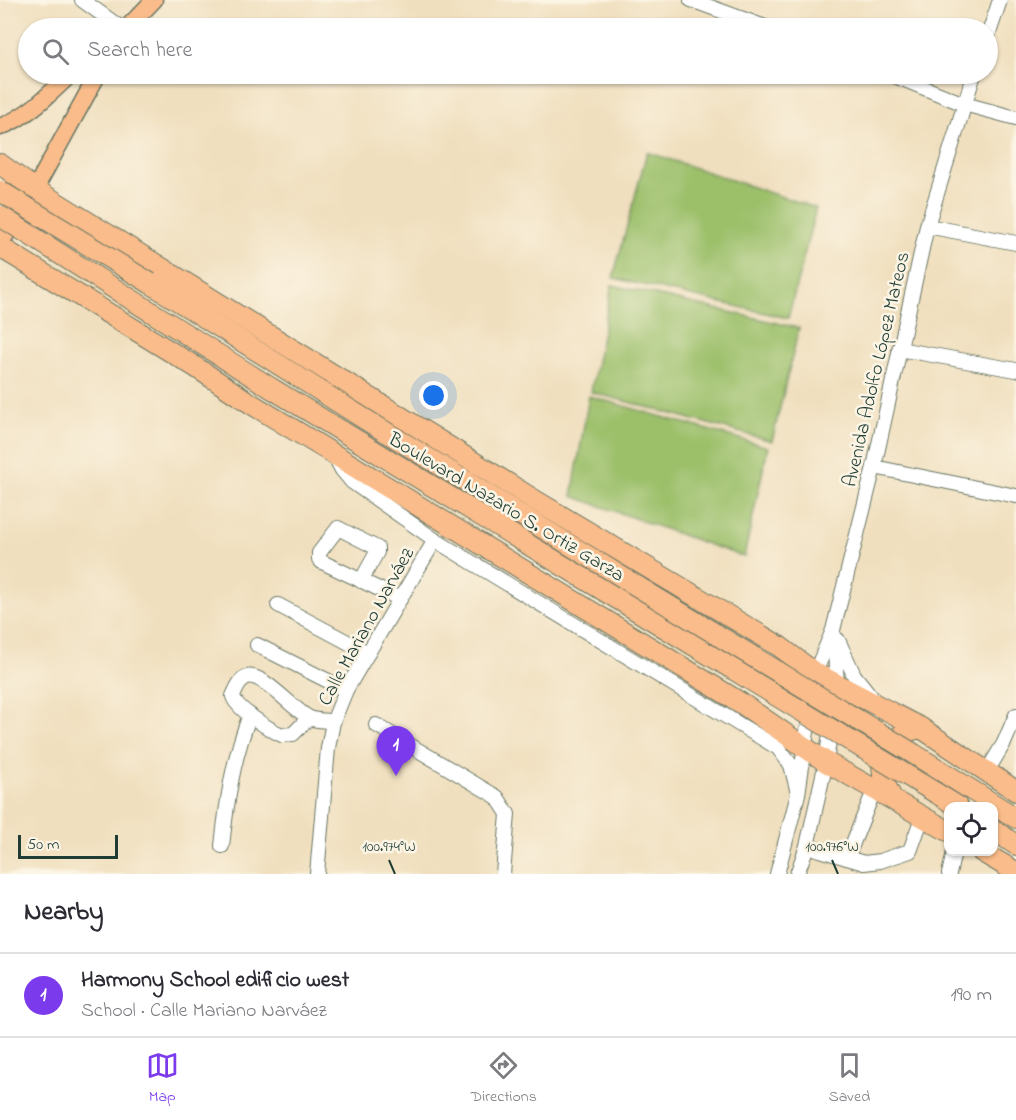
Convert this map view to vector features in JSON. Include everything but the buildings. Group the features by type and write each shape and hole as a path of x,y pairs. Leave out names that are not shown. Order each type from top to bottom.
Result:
{"highway":[{"path":"0,164 35,189 533,499 779,646 815,673 921,728 1016,791"},
{"name":"Boulevard Nazario S. Ortiz Garza","path":"0,190 488,495 1016,818"},
{"name":"Boulevard Nazario S. Ortiz Garza","path":"0,216 378,454 950,802"},
{"path":"0,245 250,403 741,703 826,762 944,828"},
{"path":"194,366 218,376 333,438 378,454"},
{"path":"488,495 533,499"},
{"path":"741,703 760,692 774,676 779,646"},
{"path":"892,798 883,778 881,766 884,754 894,739 905,732 921,728"},
{"path":"998,833 1016,844"},
{"path":"989,856 1016,872"}],"main road":[{"path":"137,18 154,0"},
{"path":"0,127 14,122 35,107 60,84"},
{"path":"0,245 35,189 93,84"}],"street":[{"path":"81,0 107,18"},
{"path":"691,0 713,4 745,18"},
{"path":"994,18 1000,0"},
{"path":"915,84 964,104 1016,118"},
{"name":"Avenida Adolfo López Mateos","path":"777,874 798,794 815,673 833,630 874,467 927,226 971,84"},
{"path":"927,226 1016,243"},
{"path":"899,349 1016,370"},
{"path":"333,453 352,482 435,540 778,748 791,765 798,794"},
{"path":"874,467 1016,496"},
{"name":"Calle Mariano Narváez","path":"317,874 328,748 333,722 346,690 435,540"},
{"path":"361,581 400,599"},
{"path":"278,605 368,653"},
{"path":"797,874 807,846 826,762 837,685 833,630"},
{"path":"833,630 854,675 880,706"},
{"path":"257,645 346,690"},
{"path":"309,718 293,734 282,735 250,715 233,699 243,679 249,676 254,677 270,686 309,718 333,722"},
{"path":"222,846 232,771 239,742 250,715"},
{"path":"986,773 1004,743 1016,715"},
{"path":"376,725 497,797 508,814 503,874"},
{"path":"847,858 875,788"},
{"path":"807,846 864,862 880,861 910,851 923,815"},
{"path":"949,874 953,856"}],"green space":[{"path":"647,152 816,208 788,318 613,278"},
{"path":"612,285 799,328 772,441 591,392"},
{"path":"589,396 768,447 744,557 572,496"}],"place":[{"name":"Harmony School edificio west","path":"396,776"}]}
